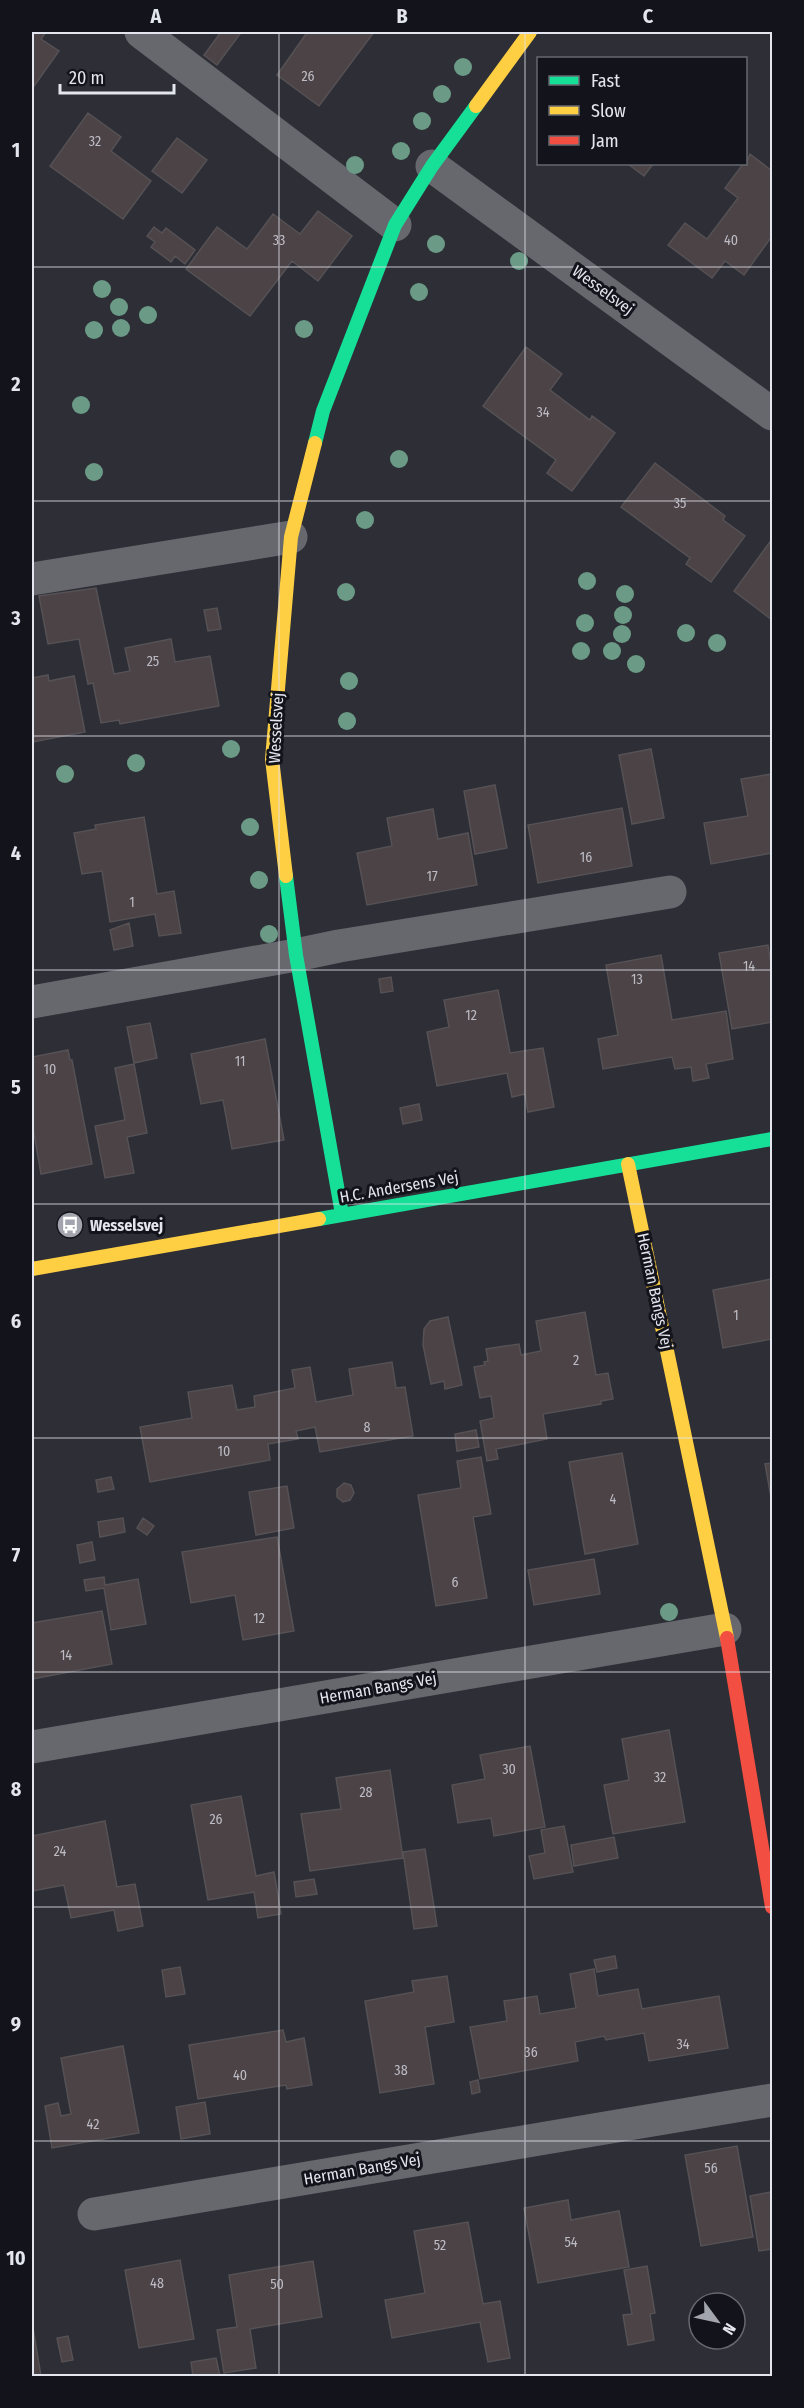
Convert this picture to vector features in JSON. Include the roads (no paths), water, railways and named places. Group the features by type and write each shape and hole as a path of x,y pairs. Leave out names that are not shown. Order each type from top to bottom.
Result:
{"street":[{"path":"141,32 395,225"},
{"name":"Wesselsvej","path":"342,1214 296,955 272,759 291,537 323,411 395,225 432,166 530,32"},
{"name":"Wesselsvej","path":"432,166 772,414"},
{"path":"32,579 291,537"},
{"path":"32,1002 339,946 670,892"},
{"name":"H.C. Andersens Vej","path":"32,1269 772,1139"},
{"name":"Herman Bangs Vej","path":"628,1164 725,1629 772,1907"},
{"name":"Herman Bangs Vej","path":"32,1747 725,1629"},
{"name":"Herman Bangs Vej","path":"94,2214 772,2100"}],"place":[{"name":"Wesselsvej","path":"70,1225"}]}
